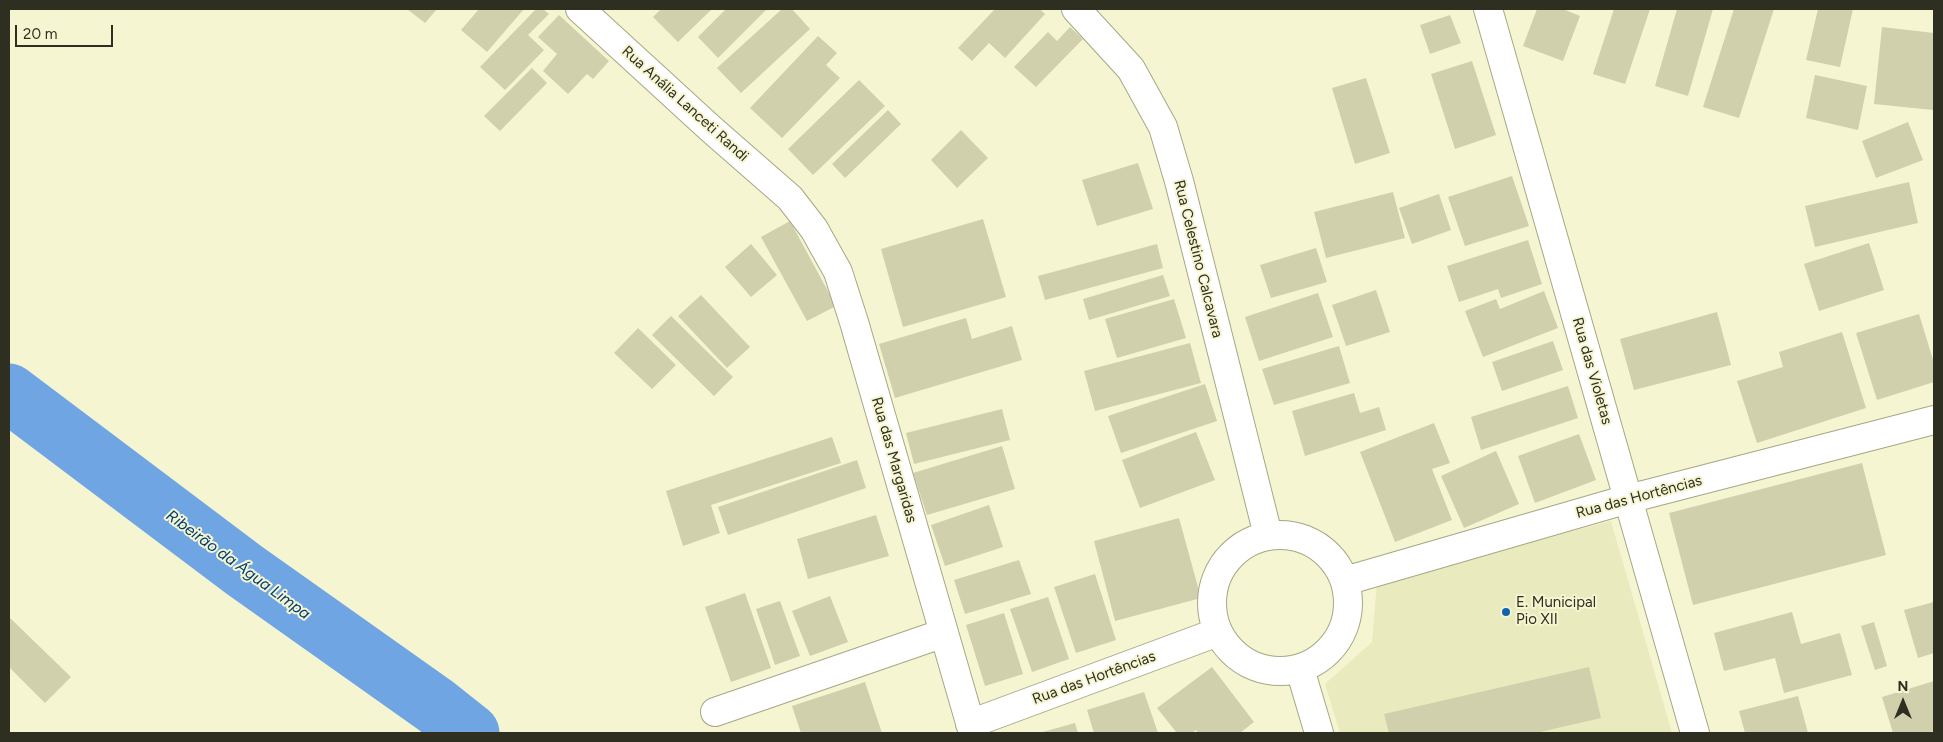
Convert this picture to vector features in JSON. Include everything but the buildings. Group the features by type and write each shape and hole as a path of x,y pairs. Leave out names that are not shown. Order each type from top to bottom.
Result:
{"street":[{"name":"Rua Anália Lanceti Randi","path":"580,9 711,129 790,198"},
{"name":"Rua Celestino Calcavara","path":"1076,9 1131,70 1164,127 1268,535"},
{"name":"Rua das Violetas","path":"1488,9 1695,733"},
{"name":"Rua das Margaridas","path":"790,198 814,229 838,272 972,729"},
{"name":"Rua das Hortências","path":"1345,581 1628,499 1934,420"},
{"path":"1268,535 1300,538 1319,548 1335,562 1345,581 1348,608 1341,634 1325,655 1300,669 1281,672 1262,669 1244,661 1229,648 1218,632 1212,598 1215,583 1222,568 1231,556 1243,546 1268,535"},
{"name":"Rua das Hortências","path":"972,729 1218,632"},
{"path":"715,712 944,633"},
{"path":"1300,669 1319,733"}],"shaded area":[{"name":"E. Municipal Pio XII","path":"1611,521 1672,733 1340,733 1325,684 1372,642 1377,582"}],"waterway":[{"name":"Ribeirão da Água Limpa","path":"9,393 244,570 436,706 470,733"}],"place":[{"name":"E. Municipal Pio XII","path":"1506,612"}]}
